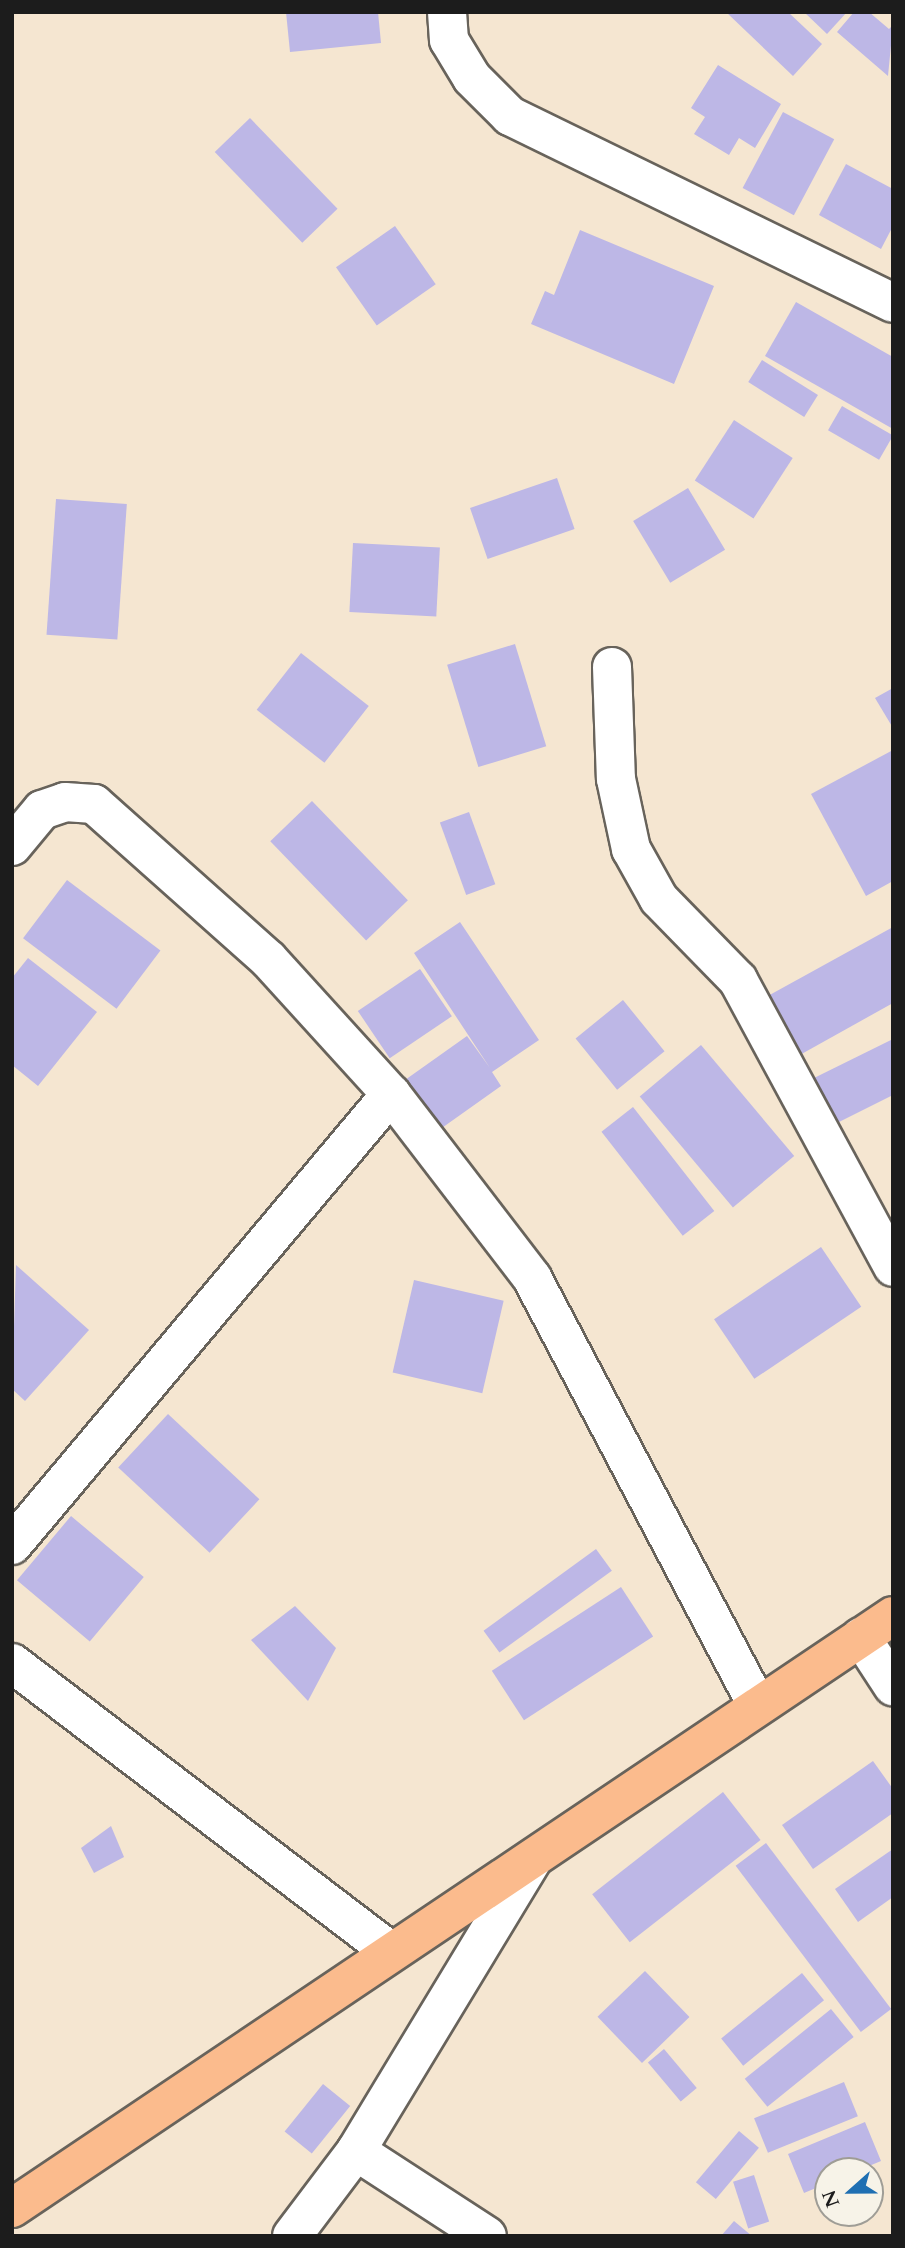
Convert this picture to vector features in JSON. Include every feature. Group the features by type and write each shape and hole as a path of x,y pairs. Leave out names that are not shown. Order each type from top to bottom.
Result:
{"highway":[{"path":"12,2208 390,1951 532,1860 757,1705 893,1616"}],"street":[{"path":"447,12 449,40 472,78 510,116 893,303"},
{"path":"612,667 616,779 631,849 659,899 738,980 893,1267"},
{"path":"12,846 42,810 65,802 94,804 269,960 391,1094 532,1278 757,1705"},
{"path":"12,1545 391,1094"},
{"path":"861,1637 893,1686"},
{"path":"12,1663 390,1951"},
{"path":"292,2236 355,2151 532,1860"},
{"path":"355,2151 487,2236"}],"building":[{"path":"286,12 378,12 381,43 290,52"},
{"path":"726,12 788,12 822,44 793,76"},
{"path":"804,12 847,12 827,34"},
{"path":"854,12 869,12 889,29 893,25 888,76 837,32"},
{"path":"718,65 781,104 755,148 739,138 729,155 694,134 705,117 691,108"},
{"path":"783,112 834,139 794,215 743,188"},
{"path":"250,118 338,209 302,243 215,152"},
{"path":"846,164 893,189 893,226 881,249 819,215"},
{"path":"395,226 436,284 377,325 336,267"},
{"path":"580,230 714,286 674,384 531,324 545,291 554,295"},
{"path":"796,302 893,357 893,429 765,356"},
{"path":"762,360 818,395 804,417 748,382"},
{"path":"842,406 893,435 879,460 828,430"},
{"path":"734,420 793,458 753,519 695,480"},
{"path":"557,478 575,529 488,559 470,508"},
{"path":"688,488 725,550 670,583 633,521"},
{"path":"56,499 127,504 117,640 47,635"},
{"path":"353,543 440,548 436,616 349,612"},
{"path":"515,644 546,746 478,767 447,665"},
{"path":"301,653 369,706 324,763 257,710"},
{"path":"893,688 893,728 875,698"},
{"path":"893,750 893,881 866,896 811,794"},
{"path":"312,801 408,900 366,941 270,841"},
{"path":"469,812 495,884 466,895 440,823"},
{"path":"67,880 160,950 117,1009 23,938"},
{"path":"460,922 539,1040 492,1072 501,1086 439,1130 405,1080 467,1036 490,1068 414,953"},
{"path":"893,927 893,1003 798,1056 766,997"},
{"path":"28,958 97,1012 38,1086 12,1065 12,978"},
{"path":"420,969 452,1016 390,1058 358,1011"},
{"path":"623,1000 665,1051 617,1090 576,1038"},
{"path":"893,1039 893,1095 835,1124 812,1079"},
{"path":"701,1045 794,1156 733,1207 640,1096"},
{"path":"633,1107 714,1211 683,1236 601,1132"},
{"path":"821,1247 861,1307 754,1379 714,1319"},
{"path":"16,1265 89,1330 25,1401 12,1389"},
{"path":"414,1280 504,1301 482,1393 393,1373"},
{"path":"168,1414 259,1499 210,1553 118,1467"},
{"path":"71,1516 144,1577 90,1641 17,1580"},
{"path":"596,1549 612,1571 499,1653 484,1631"},
{"path":"621,1587 653,1636 524,1720 492,1671"},
{"path":"295,1606 336,1648 308,1701 251,1640"},
{"path":"873,1761 893,1789 893,1813 813,1869 782,1825"},
{"path":"723,1792 761,1840 630,1942 592,1894"},
{"path":"111,1826 124,1857 94,1873 81,1848"},
{"path":"766,1843 891,2009 861,2032 736,1866"},
{"path":"893,1849 893,1897 858,1922 835,1889"},
{"path":"645,1971 689,2017 642,2063 598,2017"},
{"path":"802,1973 824,2000 743,2066 721,2038"},
{"path":"831,2009 854,2037 767,2107 745,2079"},
{"path":"664,2049 697,2088 681,2102 648,2062"},
{"path":"844,2082 858,2116 768,2153 754,2118"},
{"path":"323,2084 350,2106 312,2153 285,2131"},
{"path":"865,2122 879,2157 814,2157 814,2189 804,2193 788,2154"},
{"path":"739,2131 759,2148 716,2199 696,2182"},
{"path":"754,2175 769,2222 748,2228 733,2182"},
{"path":"734,2221 752,2236 721,2236"}]}
